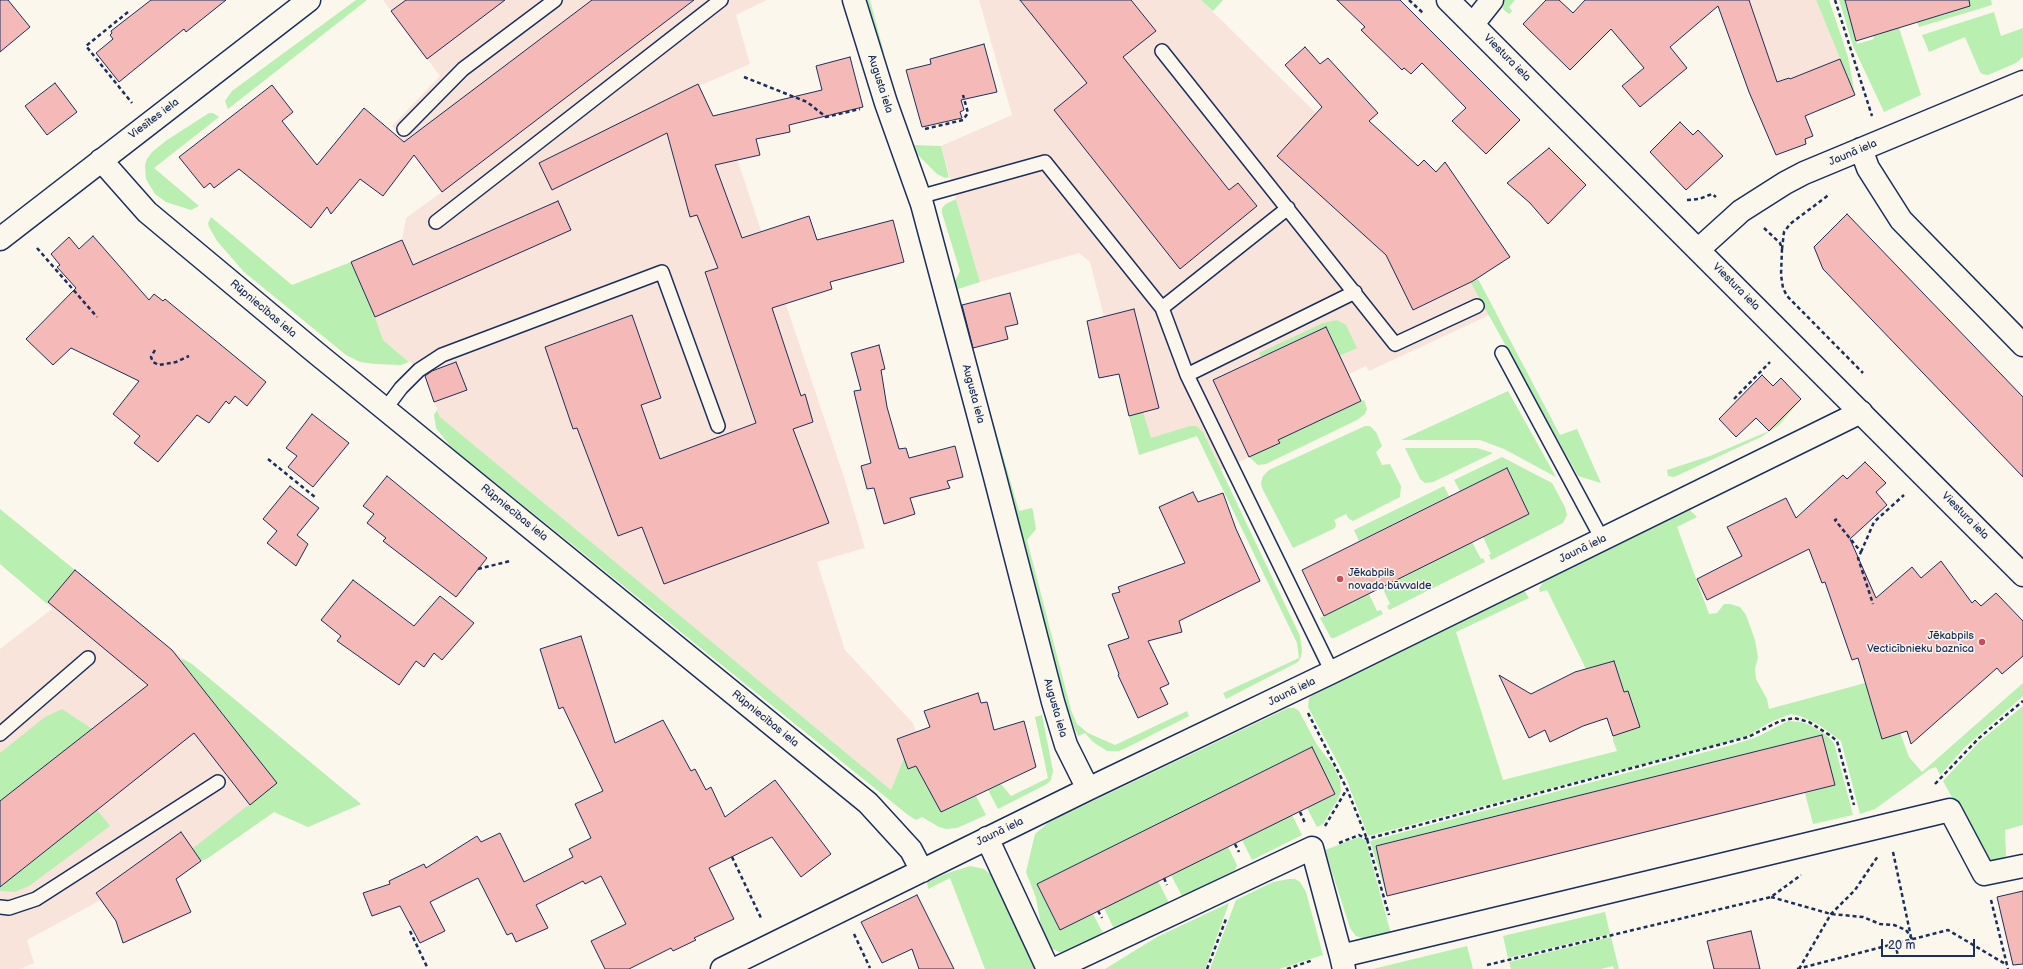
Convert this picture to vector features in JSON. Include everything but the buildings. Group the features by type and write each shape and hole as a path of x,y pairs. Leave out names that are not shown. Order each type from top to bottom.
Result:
{"street":[{"name":"Viesītes iela","path":"0,238 309,0"},
{"name":"Augusta iela","path":"854,0 886,103 920,198 995,477 1053,702 1066,745 1088,789"},
{"name":"Viestura iela","path":"1448,0 2023,575"},
{"path":"1473,24 1492,0"},
{"name":"Jaunā iela","path":"1698,249 1741,211 1785,183 1871,145 2023,82"},
{"path":"1871,145 1868,168 1901,220 2023,345"},
{"name":"Rūpniecības iela","path":"101,160 147,212 315,352 386,408 868,803 884,818 912,850 922,871"},
{"name":"Jaunā iela","path":"722,969 987,838 1296,690 1861,412"},
{"path":"1055,969 1312,848 1343,963 1396,943 1950,810 1984,874 2023,866"},
{"path":"987,838 1048,969"}],"lane":[{"path":"404,129 463,69 555,0"},
{"path":"436,222 721,0"},
{"path":"1162,51 1395,344 1477,306"},
{"path":"920,198 1045,162 1162,308 1188,375 1332,672"},
{"path":"1162,308 1288,208"},
{"path":"386,408 401,388 419,370 442,355 662,272 718,426"},
{"path":"1188,375 1355,292"},
{"path":"1502,353 1602,539"},
{"path":"0,734 88,658"},
{"path":"0,907 9,908 36,899 218,782"}],"path":[{"path":"1834,0 1871,145"},
{"path":"128,12 86,46 134,105"},
{"path":"744,77 807,102 826,117 886,103"},
{"path":"898,136 962,120 968,113 963,96"},
{"path":"1831,193 1790,224 1784,232 1781,274 1783,288 1787,296 1865,375"},
{"path":"1682,198 1688,200 1712,194 1741,211 1769,232 1780,243 1782,250"},
{"path":"37,248 97,317"},
{"path":"155,350 151,357 153,362 159,365 189,356"},
{"path":"1734,399 1772,360"},
{"path":"268,458 316,498"},
{"path":"1873,604 1858,558 1874,522 1906,493"},
{"path":"1837,519 1835,520 1861,552"},
{"path":"478,569 510,561"},
{"path":"1296,690 1347,789 1367,839 1383,891 1396,943"},
{"path":"1312,848 1324,848 1359,835 1367,839 1748,737 1780,721 1794,718 1809,722 1828,733 1837,742 1861,832"},
{"path":"1312,848 1347,789"},
{"path":"1887,826 1912,939"},
{"path":"732,857 764,923"},
{"path":"1486,965 1771,897 1803,874"},
{"path":"1984,874 2008,969"},
{"path":"1207,969 1240,883"},
{"path":"1771,897 1831,914 1863,917 1880,924 1894,925 1906,930 1912,939"},
{"path":"843,910 870,968"},
{"path":"1798,969 1948,930 2007,965"},
{"path":"410,931 428,969"},
{"path":"1895,943 1898,956"}],"shaded area":[{"path":"383,0 767,0 736,15 750,64 699,86 711,111 702,115 733,147 844,477 865,548 817,562 845,650 913,723 916,732 897,739 904,758 891,790 440,417 424,374 383,340 375,317 351,262 402,240 406,218 442,192 392,126 440,76"},
{"path":"979,0 1201,0 1316,113 1407,196 1433,204 1472,282 1478,279 1496,312 1369,371 1366,366 1349,374 1361,401 1279,440 1280,443 1215,473 1197,435 1139,455 1090,262 1079,253 980,282 941,146 1012,115"},
{"path":"1716,0 1816,0 1855,95 1805,116 1806,144 1776,155 1749,92"},
{"path":"75,570 361,804 308,827 274,812 116,921 101,900 27,940 34,963 20,969 0,969 0,649 52,609 47,604"}],"green space":[{"path":"356,0 367,0 228,109 225,101 232,91"},
{"path":"864,0 870,0 884,53 881,50"},
{"path":"1201,0 1223,0 1213,11"},
{"path":"1502,0 1515,0 1509,7 1512,11 1509,14 1503,9"},
{"path":"1816,0 1829,0 1848,57 1855,95"},
{"path":"1839,0 1845,0 1857,44 1874,39 1873,35 1899,28 1921,95 1884,112 1853,46"},
{"path":"1942,0 1991,0 1992,5 1919,27 1917,22 1946,14"},
{"path":"1994,12 2001,36 2023,28 2023,57 2016,63 1988,75 1982,74 1965,37 1929,52 1922,35"},
{"path":"209,113 213,113 219,117 154,168 199,206 191,210 166,202 155,194 146,179 145,165 147,159 152,152 167,140"},
{"path":"909,140 911,140 913,145 941,146 949,177 945,178 937,174 914,151"},
{"path":"956,199 980,282 958,289 979,370 976,371 953,285 960,271 942,213 942,208 946,204"},
{"path":"211,217 292,285 351,262 375,317 383,340 409,362 401,365 375,364 360,362 346,355 244,272 217,241 208,223"},
{"path":"1478,279 1560,435 1577,429 1601,483 1578,476 1471,283"},
{"path":"1337,320 1346,325 1357,348 1339,356 1325,327 1261,357 1259,353 1323,323"},
{"path":"983,387 1019,511 1032,508 1033,511 1036,529 1027,540 1071,710 1077,724 1088,733 1115,745 1187,711 1189,716 1119,751 1107,751 1093,742 1085,733 1078,736 1067,712 1004,470 980,388"},
{"path":"1508,391 1556,477 1504,449 1480,440 1401,440"},
{"path":"1801,399 1779,425 1761,437 1674,477 1668,476 1667,470 1710,456 1769,431"},
{"path":"1364,400 1367,409 1365,414 1357,420 1266,464 1258,465 1249,457 1280,443 1278,440"},
{"path":"437,410 440,417 891,790 904,758 908,769 916,766 941,812 976,796 986,815 957,828 946,829 939,827 922,817 916,820 908,815 451,447 436,428 434,415"},
{"path":"1143,412 1151,438 1190,426 1196,426 1203,432 1300,636 1302,651 1298,662 1226,699 1223,693 1299,658 1297,643 1197,436 1139,455 1129,416"},
{"path":"1365,426 1370,426 1376,432 1382,446 1376,452 1382,465 1390,464 1401,486 1400,497 1353,521 1349,519 1346,514 1334,520 1336,525 1335,528 1293,548 1262,488 1261,483 1263,476 1269,470"},
{"path":"1405,448 1477,448 1493,453 1433,482 1425,483 1420,479"},
{"path":"1502,457 1552,483 1565,507 1567,515 1563,523 1491,560 1489,555 1491,554 1483,537 1529,514 1507,468 1460,491 1454,480"},
{"path":"1444,486 1449,496 1359,541 1354,530"},
{"path":"0,509 75,570 47,604 0,564"},
{"path":"1690,510 1697,517 1677,527 1709,614 1717,613 1724,604 1730,604 1740,607 1746,615 1755,640 1758,657 1755,669 1756,679 1767,699 1769,709 1880,679 1909,757 1922,772 2023,683 2023,696 1965,747 1940,775 1936,767 1930,769 1875,809 1860,814 1841,741 1818,724 1800,716 1791,714 1770,722 1747,736 1724,743 1368,836 1346,778 1308,707 1309,698 1521,591 1525,592 1529,598 1456,632 1503,780 1617,751 1613,741 1613,736 1628,691 1624,692 1614,661 1586,669 1547,590 1540,592 1539,589 1543,582 1548,579"},
{"path":"1472,542 1481,559 1483,558 1485,562 1389,610 1387,606 1390,604 1382,587"},
{"path":"1369,594 1377,611 1381,610 1383,614 1334,638 1331,638 1320,618"},
{"path":"183,659 192,664 361,804 308,827 274,812 208,858 201,861 192,849 277,783 181,661"},
{"path":"2023,706 2023,825 2005,830 2006,855 2004,859 1992,862 1984,856 1943,781 1980,741"},
{"path":"1288,708 1295,708 1299,711 1317,745 1334,767 1340,781 1341,791 1338,799 1323,824 1317,827 1307,808 1335,794 1312,747 1037,884 1060,930 1093,914 1103,933 1100,937 1063,954 1051,948 1043,936 1036,898 1026,872 1035,834 1049,822"},
{"path":"62,709 92,729 0,801 0,753 45,717"},
{"path":"1042,715 1053,771 1051,780 1047,784 998,809 988,790 1001,784 1011,796 1048,778 1035,717"},
{"path":"1788,721 1801,722 1810,725 1826,735 1834,743 1853,815 1813,824 1805,793 1835,785 1822,735 1376,846 1387,896 1370,841 1732,745 1757,737"},
{"path":"97,810 110,826 29,886 15,892 0,891 0,879 17,873"},
{"path":"1292,815 1302,835 1252,860 1242,840"},
{"path":"1359,837 1366,841 1391,934 1365,939 1356,936 1350,928 1325,850"},
{"path":"1228,847 1237,865 1235,870 1182,896 1171,875"},
{"path":"970,866 984,869 991,875 1035,969 985,969 950,878 928,889 927,882"},
{"path":"1295,879 1300,882 1306,892 1323,955 1279,969 1210,969 1236,900 1273,882"},
{"path":"1158,881 1169,903 1114,929 1104,908"},
{"path":"1229,903 1205,969 1105,969 1157,937"},
{"path":"1605,912 1610,934 1508,958 1503,936"},
{"path":"1611,937 1619,969 1614,969 1613,966 1601,969 1511,969 1509,962"},
{"path":"1467,946 1473,969 1373,969"}],"place":[{"name":"Jēkabpils novada būvvalde","path":"1340,579"},
{"name":"Jēkabpils Vecticībnieku baznīca","path":"1982,642"}]}
